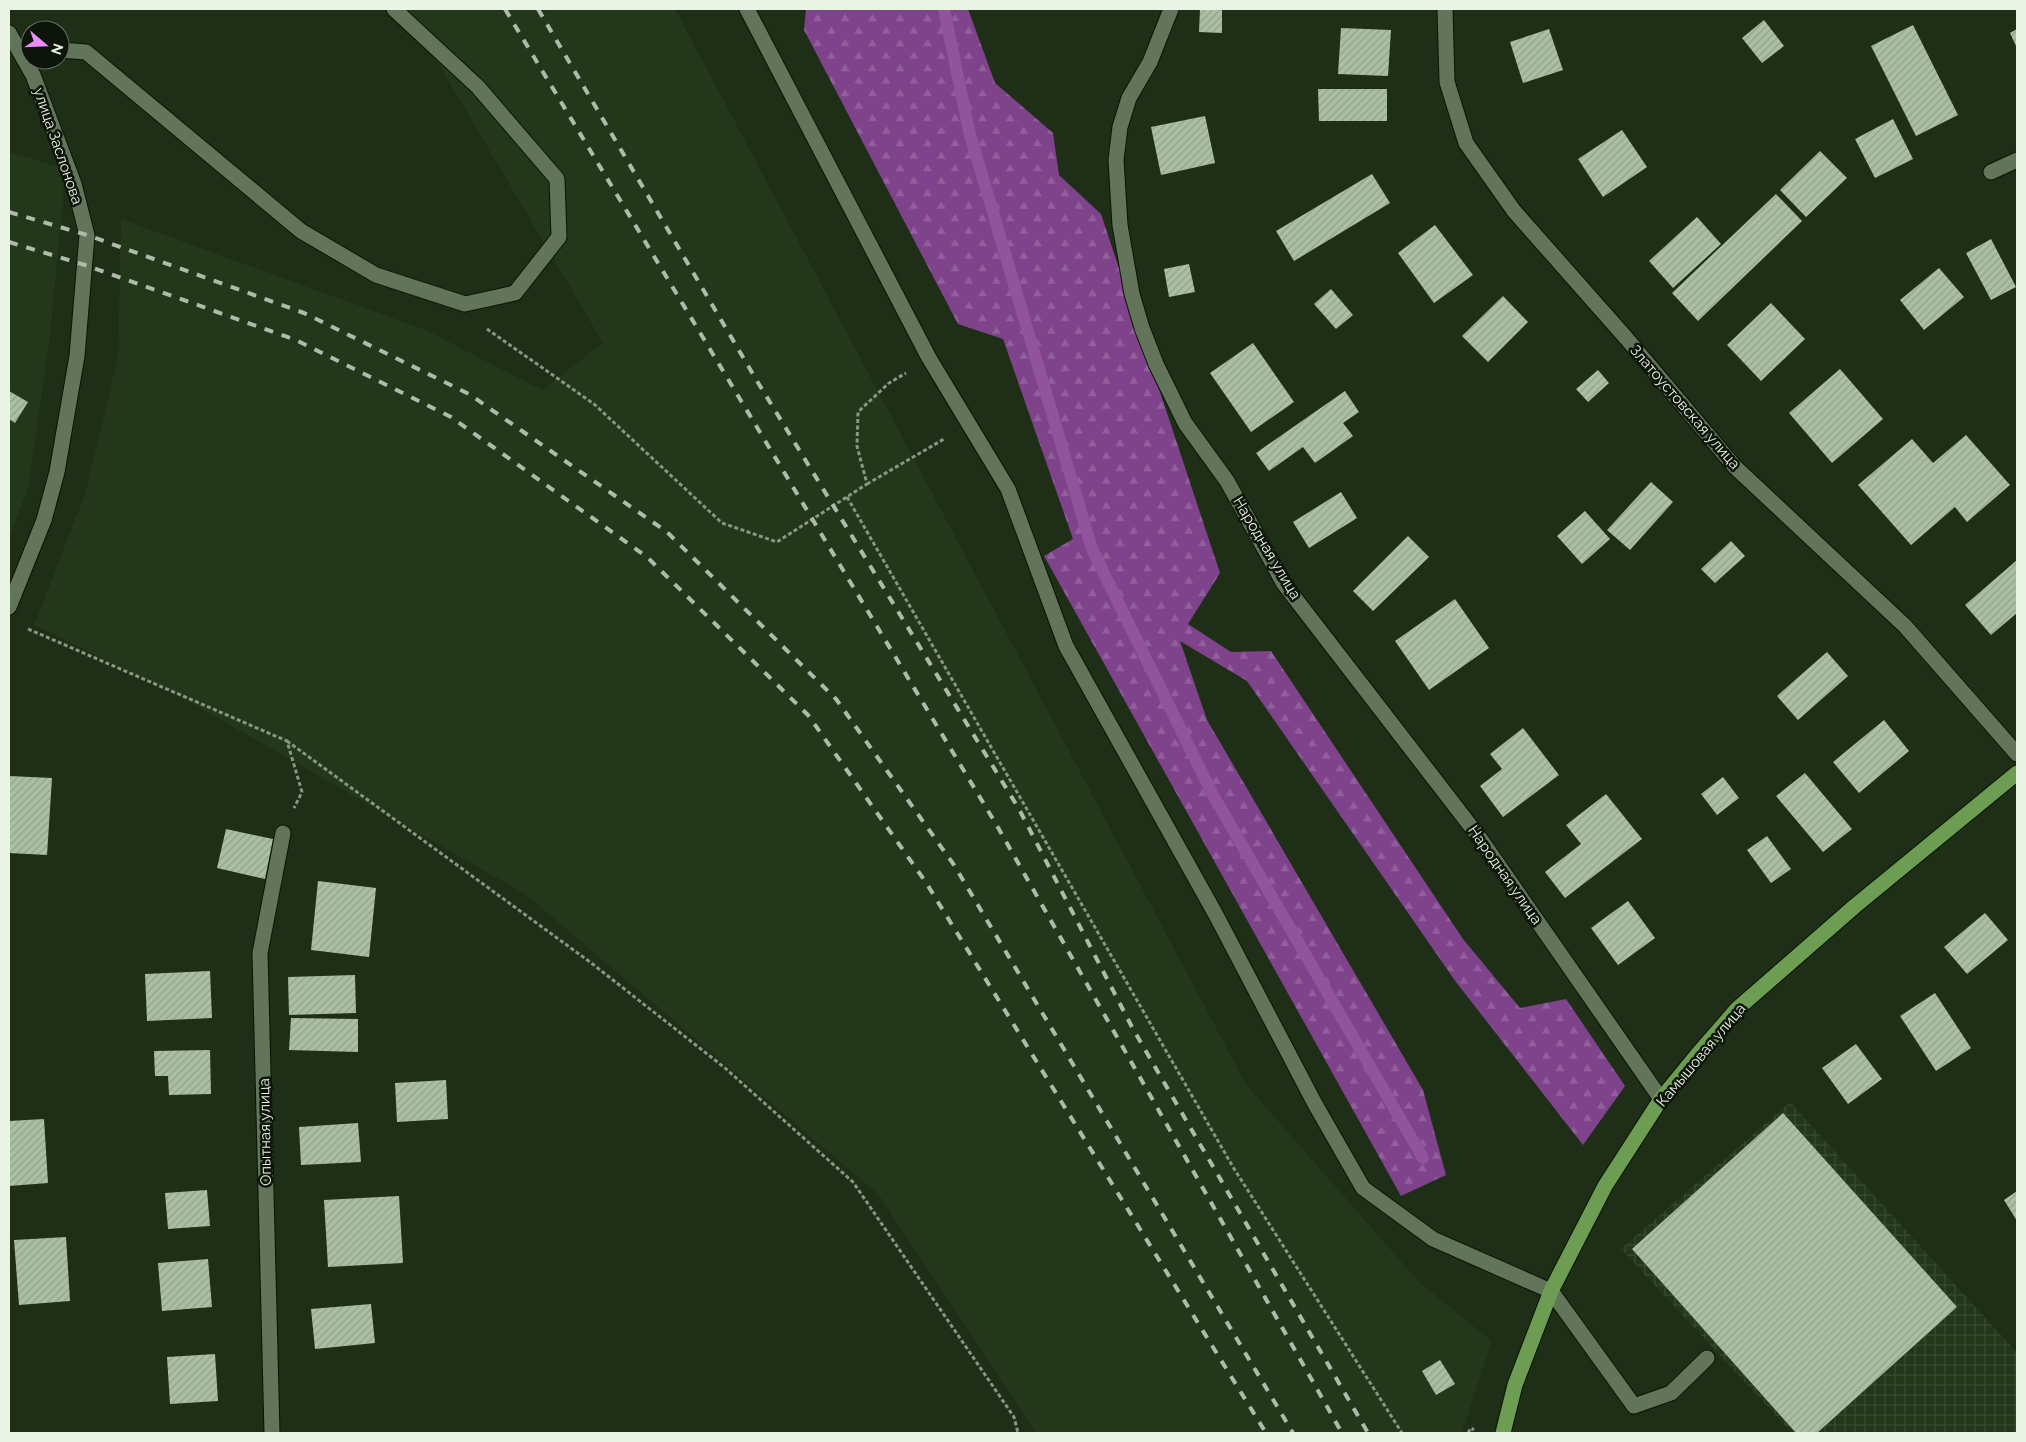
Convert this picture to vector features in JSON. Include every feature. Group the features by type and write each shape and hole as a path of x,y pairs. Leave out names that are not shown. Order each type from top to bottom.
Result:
{"main road":[{"name":"Камышовая улица","path":"1503,1430 1515,1385 1551,1291 1605,1186 1661,1099 1696,1055 1737,1009 1855,906 2017,773"}],"street":[{"path":"70,51 86,52 302,231 376,275 466,304 515,293 559,237 557,179 478,87 394,9"},
{"path":"747,9 929,358 1008,489 1066,646 1216,915 1315,1104 1362,1188 1433,1239 1551,1291 1634,1406 1671,1393 1707,1358"},
{"name":"Народная улица","path":"1171,9 1150,62 1129,98 1120,126 1116,160 1120,225 1132,294 1142,328 1156,364 1185,423 1227,481 1284,584 1479,837 1661,1099"},
{"name":"Златоустовская улица","path":"1445,9 1447,82 1466,143 1514,211 1627,339 1735,467 1905,626 2017,754"},
{"name":"улица Заслонова","path":"9,33 20,44"},
{"name":"улица Заслонова","path":"10,604 44,520 57,472 77,356 87,235 74,184 31,70"},
{"path":"1990,172 2017,160"},
{"name":"Опытная улица","path":"272,1433 260,953 283,833"}],"path":[{"path":"478,326 487,329 594,404 722,523 777,542 868,484 969,424"},
{"path":"868,484 857,446 858,412 889,383 929,358"},
{"path":"847,497 1233,1167 1402,1433"},
{"path":"27,628 287,741 590,962 725,1068 853,1182 1014,1417 1018,1433"},
{"path":"283,833 302,792 287,741"}],"shaded area":[{"path":"406,9 675,9 1246,1084 1419,1282 1492,1341 1462,1433 1036,1433 879,1195 525,894 172,692 34,625 85,494 118,356 121,219 426,330 542,390 603,343"},
{"path":"9,152 66,169 50,336 29,486 9,538"},
{"path":"1790,1102 2017,1353 2017,1433 1792,1433 1621,1249"}],"green space":[{"path":"806,9 968,9 995,83 1053,133 1059,175 1101,214 1220,573 1188,624 1231,652 1271,651 1463,939 1520,1008 1566,999 1625,1086 1583,1145 1456,982 1247,681 1180,641 1207,720 1423,1090 1446,1175 1401,1196 1044,556 1073,539 1003,339 958,324 804,30"}],"building":[{"path":"1200,9 1222,9 1222,33 1199,32"},
{"path":"1764,20 1784,46 1762,63 1742,38"},
{"path":"1913,25 1958,115 1916,136 1871,46"},
{"path":"1341,28 1391,30 1388,76 1338,74"},
{"path":"1549,29 1563,70 1523,83 1510,42"},
{"path":"2017,29 2017,48 2010,33"},
{"path":"1318,89 1387,89 1387,121 1319,121"},
{"path":"1205,116 1215,163 1161,175 1151,127"},
{"path":"1893,119 1913,159 1875,178 1855,139"},
{"path":"1622,130 1647,167 1603,197 1578,159"},
{"path":"1820,151 1847,178 1806,217 1780,190"},
{"path":"1372,174 1390,203 1294,261 1276,231"},
{"path":"1776,194 1802,221 1698,321 1672,293"},
{"path":"1697,217 1721,244 1673,288 1649,261"},
{"path":"1435,225 1473,275 1434,303 1398,253"},
{"path":"1991,239 2016,287 1991,300 1966,253"},
{"path":"1189,264 1195,292 1169,297 1164,269"},
{"path":"1939,268 1964,297 1924,330 1900,300"},
{"path":"1331,289 1353,315 1336,329 1314,304"},
{"path":"1503,296 1528,322 1488,362 1462,336"},
{"path":"1771,303 1805,339 1761,381 1727,345"},
{"path":"1253,343 1294,402 1251,432 1210,373"},
{"path":"1840,369 1883,419 1832,463 1789,413"},
{"path":"1598,370 1609,383 1588,402 1576,389"},
{"path":"9,391 28,402 15,423 9,419"},
{"path":"1345,391 1359,412 1343,423 1353,436 1315,463 1303,447 1269,471 1256,453"},
{"path":"1966,435 2010,485 1967,522 1955,507 1911,545 1858,485 1912,439 1933,463"},
{"path":"1651,482 1673,502 1630,550 1607,530"},
{"path":"1341,492 1357,518 1309,548 1293,522"},
{"path":"1585,511 1610,539 1582,564 1557,536"},
{"path":"1408,536 1429,557 1373,611 1353,591"},
{"path":"1731,541 1745,556 1715,583 1701,569"},
{"path":"2017,560 2017,613 1991,635 1965,605"},
{"path":"1455,599 1489,648 1429,690 1395,641"},
{"path":"1827,652 1848,676 1798,720 1777,696"},
{"path":"1884,720 1909,751 1859,793 1833,762"},
{"path":"1523,728 1559,775 1503,817 1480,786 1502,769 1490,754"},
{"path":"1805,773 1852,829 1823,852 1776,796"},
{"path":"9,776 52,778 47,855 9,853"},
{"path":"1723,777 1739,798 1717,815 1701,794"},
{"path":"1606,794 1642,839 1565,898 1545,872 1581,844 1566,825"},
{"path":"226,829 273,839 265,879 217,868"},
{"path":"1767,836 1791,869 1771,883 1747,850"},
{"path":"318,881 376,888 369,957 311,950"},
{"path":"1628,901 1655,938 1618,965 1591,928"},
{"path":"1985,913 2008,940 1967,974 1944,947"},
{"path":"210,971 212,1018 147,1021 145,974"},
{"path":"355,975 356,1013 289,1015 288,977"},
{"path":"1935,993 1971,1048 1936,1071 1900,1016"},
{"path":"291,1018 358,1019 358,1052 289,1050"},
{"path":"1856,1044 1882,1079 1848,1104 1822,1068"},
{"path":"210,1050 211,1094 169,1095 168,1076 155,1076 154,1051"},
{"path":"446,1080 448,1119 397,1122 395,1083"},
{"path":"1783,1113 1957,1307 1817,1433 1796,1433 1632,1249"},
{"path":"44,1119 48,1183 9,1186 9,1121"},
{"path":"358,1123 361,1162 301,1165 299,1127"},
{"path":"207,1190 210,1226 168,1229 165,1193"},
{"path":"2017,1191 2017,1221 2004,1200"},
{"path":"399,1196 403,1263 328,1267 324,1200"},
{"path":"66,1237 70,1301 19,1305 14,1240"},
{"path":"208,1259 212,1307 162,1311 158,1263"},
{"path":"371,1304 375,1343 315,1349 311,1309"},
{"path":"215,1354 218,1401 170,1404 167,1357"},
{"path":"1440,1360 1455,1384 1436,1395 1422,1371"}],"waterway":[{"path":"944,9 969,131 1092,549 1213,795 1423,1158"}],"railway":[{"path":"505,9 996,824 1342,1433"},
{"path":"538,9 757,381 1019,809 1133,1029 1368,1433"},
{"path":"9,212 87,235 304,313 469,394 667,532 836,699 954,865 1293,1433"},
{"path":"9,242 85,265 296,340 451,417 647,557 808,715 925,881 1266,1433"}]}
